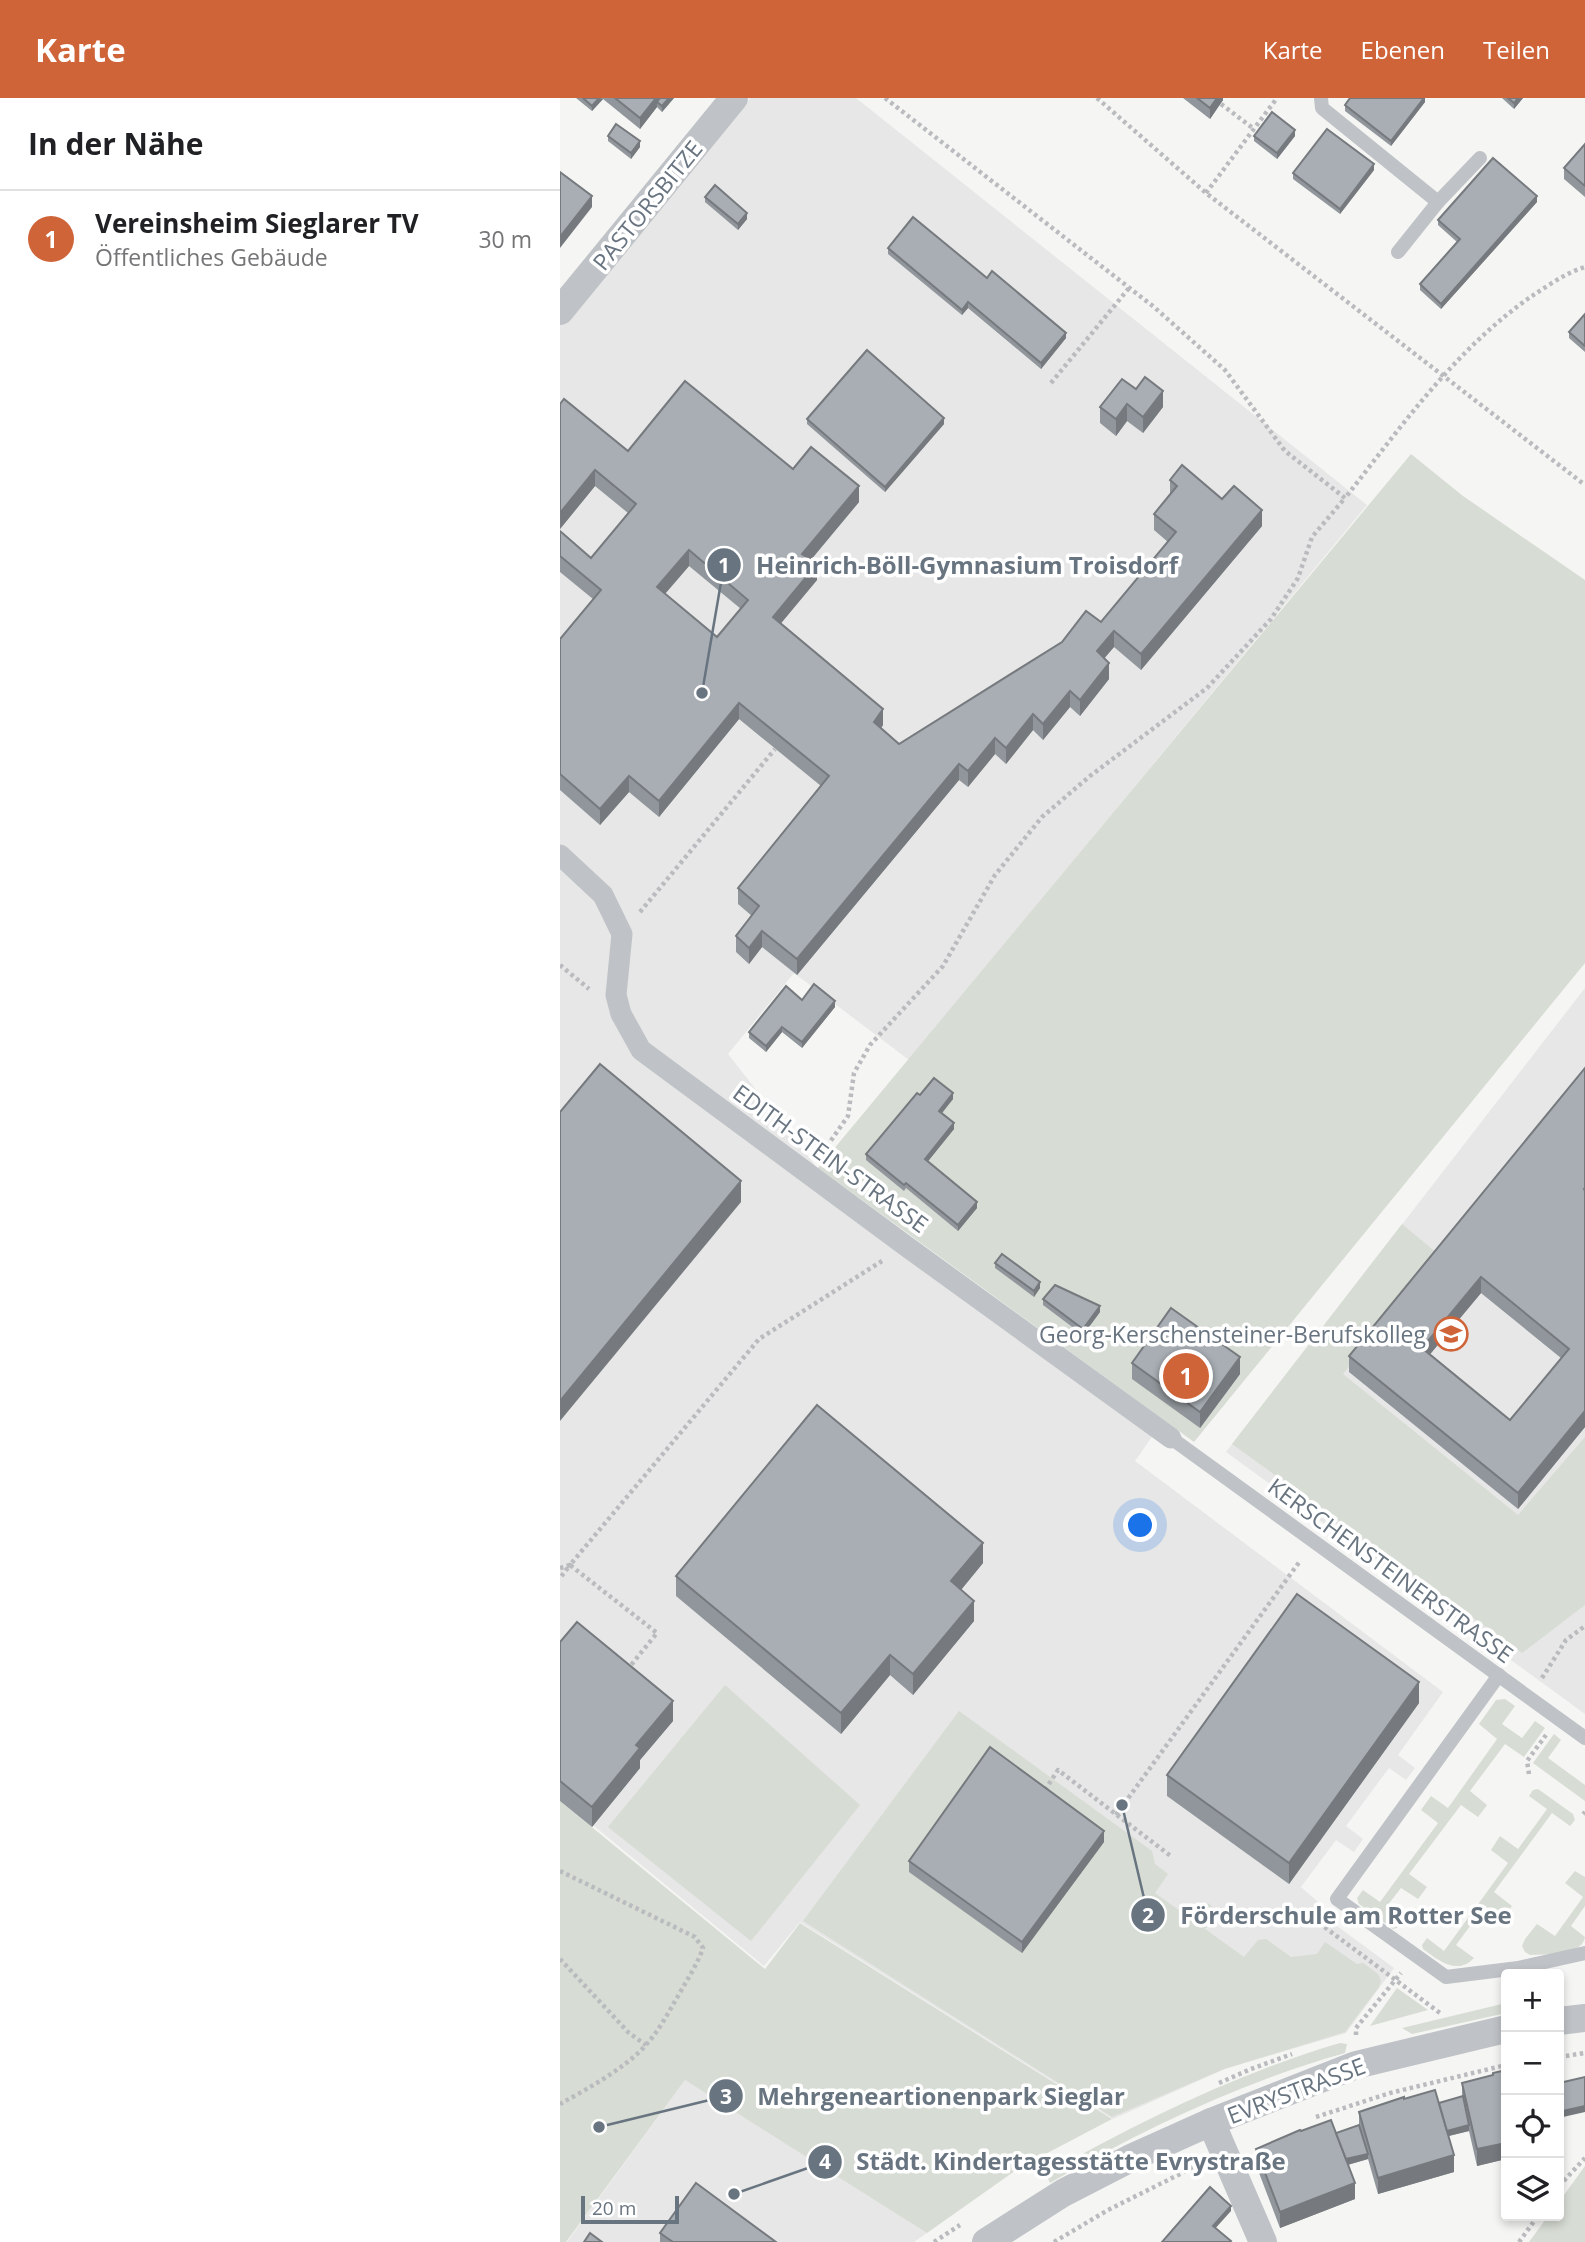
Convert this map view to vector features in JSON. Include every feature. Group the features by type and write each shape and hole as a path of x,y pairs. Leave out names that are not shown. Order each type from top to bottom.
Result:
{"street":[{"name":"PASTORSBITZE","path":"564,299 734,98"},
{"path":"560,855 603,895 622,934"},
{"name":"EDITH-STEIN-STRASSE","path":"622,934 616,995 621,1014 641,1050 1171,1438"},
{"path":"1564,2020 1585,2018"},
{"name":"EVRYSTRASSE","path":"986,2242 1063,2193 1133,2157 1211,2122 1356,2065 1501,2030"},
{"path":"1211,2122 1263,2242"}],"lane":[{"path":"1321,98 1322,108 1438,202"},
{"path":"1398,252 1438,202 1480,158"},
{"name":"KERSCHENSTEINERSTRASSE","path":"1171,1438 1585,1738"},
{"path":"1499,1675 1337,1899 1446,1977 1518,1968 1585,1953"}],"path":[{"path":"885,98 1129,288 1225,370 1285,451 1345,498"},
{"path":"1097,98 1206,192 1585,485"},
{"path":"1206,192 1277,98"},
{"path":"1221,104 1254,129"},
{"path":"805,1171 828,1146 848,1116 855,1073 870,1045 943,966 1003,866 1042,817 1090,776 1207,688 1271,619 1297,578 1312,537 1443,376 1472,344 1508,314 1542,290 1585,267"},
{"path":"1051,383 1129,288"},
{"path":"622,934 775,749"},
{"path":"560,1578 759,1339 906,1246"},
{"path":"1116,1815 1314,1542"},
{"path":"560,1568 570,1565"},
{"path":"570,1565 657,1633 620,1678"},
{"path":"1530,1696 1566,1640 1585,1626"},
{"path":"1529,1774 1527,1761 1558,1718"},
{"path":"1044,1792 1058,1770 1171,1857"},
{"path":"560,1871 695,1937 703,1948 698,1962 657,2031 636,2056 560,2104"},
{"path":"1319,1923 1436,2008 1440,2014"},
{"path":"1356,2036 1356,2028 1415,1956"},
{"path":"560,1959 629,2033 646,2045"},
{"path":"1564,2056 1585,2053"},
{"path":"1307,2120 1390,2093 1501,2066"},
{"path":"1495,2068 1497,2078"},
{"path":"1390,2093 1393,2104"},
{"path":"1054,2242 1151,2187 1224,2153"},
{"path":"1564,2181 1585,2158"},
{"path":"1518,2242 1534,2221"}],"shaded area":[{"path":"750,98 856,98 1367,505 909,1060 794,973 728,1054 818,1169 1163,1421 1135,1461 1443,1692 1398,1755 1415,1768 1406,1780 1389,1768 1346,1826 1363,1839 1354,1852 1336,1840 1301,1887 1318,1902 1314,1909 1394,1968 1346,2033 1225,2069 1113,2119 800,1922 764,1966 560,1798 560,325"},
{"path":"1411,454 1463,496 1585,580 1585,963 1194,1442 818,1168"},
{"name":"Georg-Kerschensteiner-Berufskolleg","path":"1585,988 1585,1714 1226,1452"},
{"path":"1402,1224 1438,1254 1343,1374 1518,1515 1585,1437 1585,1605 1522,1653 1232,1444"},
{"path":"725,1685 860,1805 751,1941 608,1827"},
{"path":"1505,1699 1515,1706 1502,1724 1522,1738 1535,1721 1545,1728 1524,1757 1505,1744 1470,1791 1487,1805 1478,1817 1461,1805 1409,1874 1427,1887 1418,1899 1401,1888 1387,1906 1403,1919 1397,1928 1393,1929 1359,1904 1357,1898 1363,1890 1380,1902 1438,1823 1421,1810 1431,1796 1448,1808 1497,1739 1479,1724 1496,1700"},
{"path":"959,1711 1152,1851 1155,1864 1168,1874 1155,1893 1194,1921 1208,1903 1217,1911 1205,1929 1244,1957 1258,1940 1266,1939 1291,1957 1317,1954 1325,1942 1357,1964 1363,1963 1378,1974 1381,1981 1379,1987 1345,2032 1224,2069 1112,2117 803,1921"},
{"path":"1554,1734 1561,1740 1548,1758 1585,1785 1585,1801 1533,1763"},
{"path":"1538,1789 1573,1814 1575,1820 1570,1826 1552,1813 1494,1892 1512,1906 1503,1918 1485,1906 1456,1945 1474,1958 1461,1966 1441,1961 1423,1949 1422,1945 1427,1938 1444,1951 1508,1863 1491,1850 1500,1836 1518,1849 1547,1809 1529,1796 1533,1790"},
{"path":"560,1801 765,1969 800,1923 1112,2119 1019,2168 927,2233 685,2080 566,2242 560,2242"},
{"path":"1575,1871 1585,1877 1585,1906 1571,1926 1585,1937 1582,1943 1577,1948 1562,1953 1530,1955 1522,1946 1537,1924 1555,1936 1583,1897 1565,1883"},
{"path":"1397,1988 1428,2010 1370,2026"},
{"path":"1501,2004 1501,2014 1412,2034 1402,2028"},
{"path":"1340,2043 1347,2044 1345,2053 1269,2078 1194,2109 1121,2144 1050,2183 1046,2174 1189,2100 1264,2069"},
{"path":"685,2080 927,2233 914,2242 567,2242"},
{"path":"1585,2166 1585,2242 1529,2242 1544,2221 1564,2221 1564,2195"}],"building":[{"path":"583,98 599,98 592,106"},
{"path":"615,98 656,98 640,118"},
{"path":"660,98 669,98 662,106 657,102"},
{"path":"1197,98 1217,98 1210,108"},
{"path":"1350,98 1424,98 1391,141 1345,105"},
{"path":"1272,112 1295,130 1277,153 1254,136"},
{"path":"616,124 640,141 631,153 608,136"},
{"path":"1327,129 1374,164 1340,209 1293,173"},
{"path":"1585,144 1585,186 1564,168"},
{"path":"1493,158 1537,196 1441,304 1420,284 1460,239 1438,220"},
{"path":"560,172 592,196 560,237"},
{"path":"715,185 747,213 738,224 705,197"},
{"path":"913,217 987,278 992,271 1066,333 1041,363 968,302 962,310 888,248"},
{"path":"1585,314 1585,346 1569,332"},
{"path":"867,350 944,418 885,487 807,419"},
{"path":"1145,377 1163,391 1143,417 1127,404 1116,419 1100,407 1122,379 1136,389"},
{"path":"685,381 793,469 811,447 859,486 802,554 817,564 773,617 883,709 874,722 899,744 1062,642 1086,611 1101,622 1176,532 1154,514 1177,486 1170,480 1182,465 1222,499 1234,486 1262,510 1141,654 1114,631 1097,651 1109,663 1080,700 1070,691 1043,724 1033,714 1006,748 995,738 968,771 959,764 797,959 762,931 749,948 736,936 759,906 738,888 829,776 739,703 659,801 629,776 600,809 560,774 560,639 601,590 560,556 560,531 591,558 636,504 595,470 560,513 560,404 564,399 628,451","holes":["689,550 748,600 717,637 657,587"]},
{"path":"814,984 835,1001 802,1042 782,1027 766,1046 749,1032 786,986 802,1000"},
{"path":"600,1064 741,1181 560,1401 560,1112"},
{"path":"1585,1068 1585,1411 1518,1493 1349,1356","holes":["1481,1277 1569,1349 1510,1420 1422,1348"]},
{"path":"934,1078 953,1093 939,1111 954,1123 925,1159 977,1202 958,1225 866,1154 917,1093 920,1095"},
{"path":"1002,1254 1040,1282 1034,1291 995,1263"},
{"path":"1055,1285 1100,1306 1083,1329 1043,1299"},
{"path":"1171,1308 1240,1357 1200,1412 1132,1363"},
{"path":"817,1405 983,1543 951,1581 974,1601 913,1674 890,1655 841,1713 676,1576"},
{"path":"1297,1594 1419,1682 1289,1863 1167,1775"},
{"path":"577,1622 673,1701 636,1745 640,1748 592,1807 560,1781 560,1642"},
{"path":"990,1747 1104,1831 1022,1942 909,1861"},
{"path":"1501,2071 1501,2144 1477,2149 1462,2083"},
{"path":"1585,2077 1585,2106 1564,2111 1564,2082"},
{"path":"1435,2090 1454,2155 1378,2178 1359,2112"},
{"path":"1463,2096 1469,2125 1447,2131 1439,2103"},
{"path":"1331,2120 1355,2183 1280,2212 1256,2149"},
{"path":"1359,2125 1368,2154 1346,2159 1336,2133"},
{"path":"696,2183 776,2242 673,2242 660,2233"},
{"path":"1210,2187 1231,2206 1213,2226 1231,2241 1162,2242"},
{"path":"590,2233 602,2242 584,2242"}],"place":[{"name":"Heinrich-Böll-Gymnasium Troisdorf","path":"702,693"},
{"name":"Georg-Kerschensteiner-Berufskolleg","path":"1451,1334"},
{"name":"Vereinsheim Sieglarer TV","path":"1186,1376"},
{"name":"Förderschule am Rotter See","path":"1122,1805"},
{"name":"Mehrgeneartionenpark Sieglar","path":"599,2127"},
{"name":"Städt. Kindertagesstätte Evrystraße","path":"734,2194"}]}
